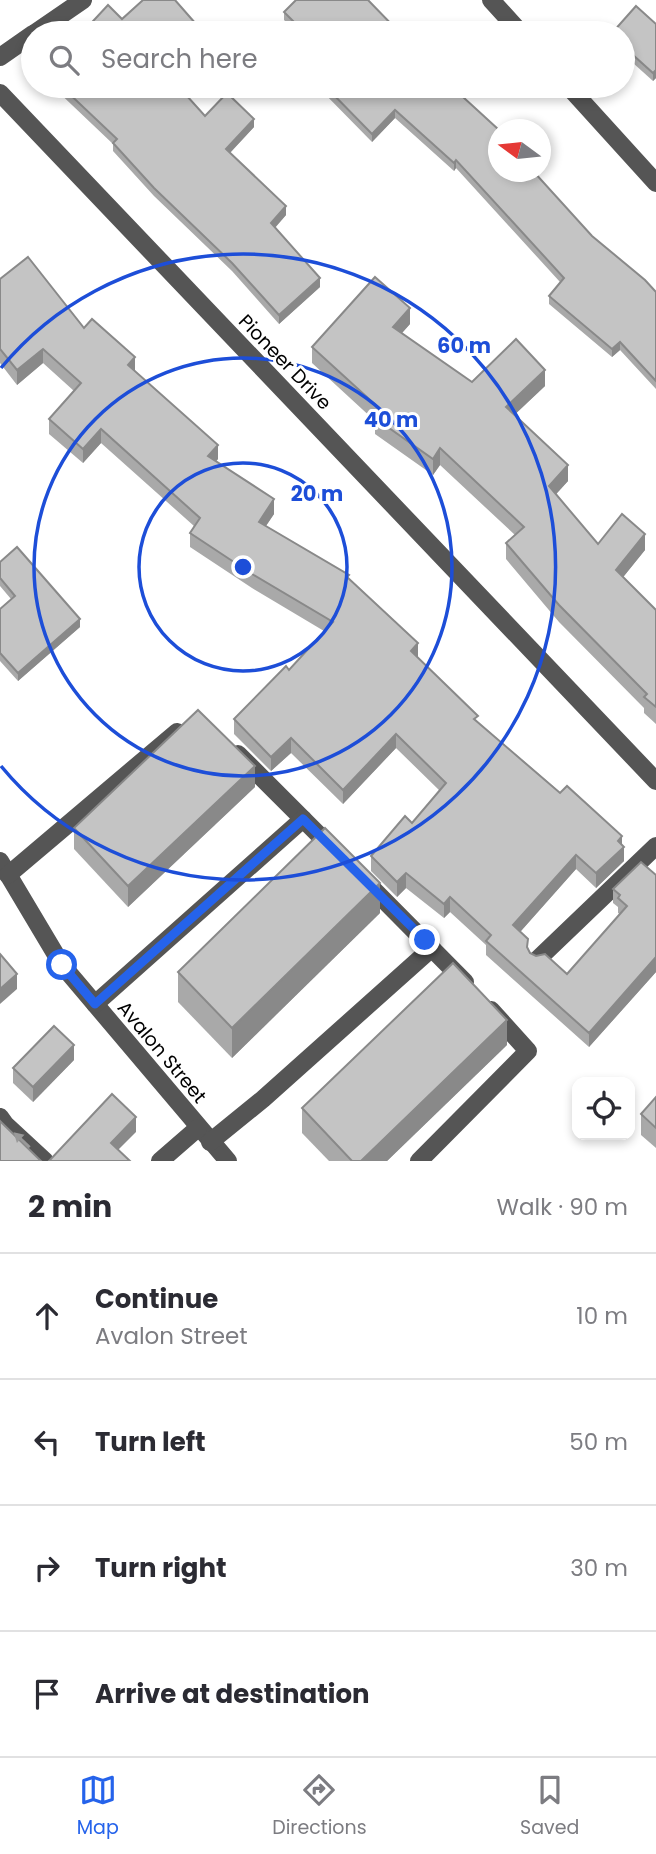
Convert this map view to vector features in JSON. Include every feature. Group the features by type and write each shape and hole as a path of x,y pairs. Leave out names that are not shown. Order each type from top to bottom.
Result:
{"street":[{"path":"53,21 83,0"},
{"path":"491,0 510,21"},
{"path":"0,57 21,43"},
{"name":"Pioneer Drive","path":"0,93 656,781"},
{"path":"579,98 656,183"},
{"path":"4,868 188,723"},
{"path":"226,743 432,948 528,1051 419,1161"},
{"path":"95,1004 303,819"},
{"path":"538,959 656,846"},
{"name":"Avalon Street","path":"4,868 62,965 228,1161"},
{"path":"210,1142 263,1099 432,948"},
{"path":"0,1117 45,1161"},
{"path":"160,1161 198,1128"}],"building":[{"path":"143,0 175,0 193,21 93,21 108,5 122,19"},
{"path":"296,0 368,0 388,21 293,21 284,12"},
{"path":"636,6 656,24 656,70 653,73 635,57 635,21 623,21"},
{"path":"74,98 189,98 205,116 222,98 232,98 254,119 226,149 286,206 271,223 320,278 279,315 232,263 154,188 113,143 117,139"},
{"path":"337,98 464,98 488,120 488,182 543,182 592,236 645,280 656,292 656,381 620,342 612,349 549,296 564,278 456,160 454,163 395,110 372,134"},
{"path":"28,257 84,328 92,319 135,357 128,365 218,445 208,456 274,499 259,522 349,575 347,577 418,643 411,651 478,716 474,719 560,793 567,786 622,836 618,841 624,847 596,873 576,855 513,925 528,939 527,947 530,953 536,956 545,954 567,974 627,906 613,889 641,862 656,875 656,957 589,1033 486,941 491,935 450,897 444,904 406,873 397,882 371,856 405,816 412,823 446,783 396,734 343,790 291,738 271,757 234,719 286,666 289,670 333,622 190,533 200,518 101,429 83,449 49,419 81,383 43,349 17,370 0,349 0,279"},
{"path":"375,277 410,308 393,327 472,382 516,339 545,370 506,407 568,465 549,486 598,544 622,514 645,534 616,570 656,610 656,707 644,697 647,694 559,605 506,543 524,527 440,448 433,459 375,418 381,410 312,347"},
{"path":"17,547 80,619 18,673 0,653 0,609 15,596 0,578 0,562"},
{"path":"198,710 255,766 128,886 74,828"},
{"path":"325,828 380,883 232,1028 178,972"},
{"path":"0,954 17,974 0,989"},
{"path":"453,963 507,1020 361,1161 352,1161 302,1108"},
{"path":"54,1026 74,1045 33,1087 13,1068"},
{"path":"112,1094 136,1117 111,1143 130,1161 49,1161"},
{"path":"656,1097 656,1128 641,1114"},
{"path":"0,1121 41,1161 0,1161"}],"route":[{"path":"62,965 95,1004 303,819 425,940"}]}
